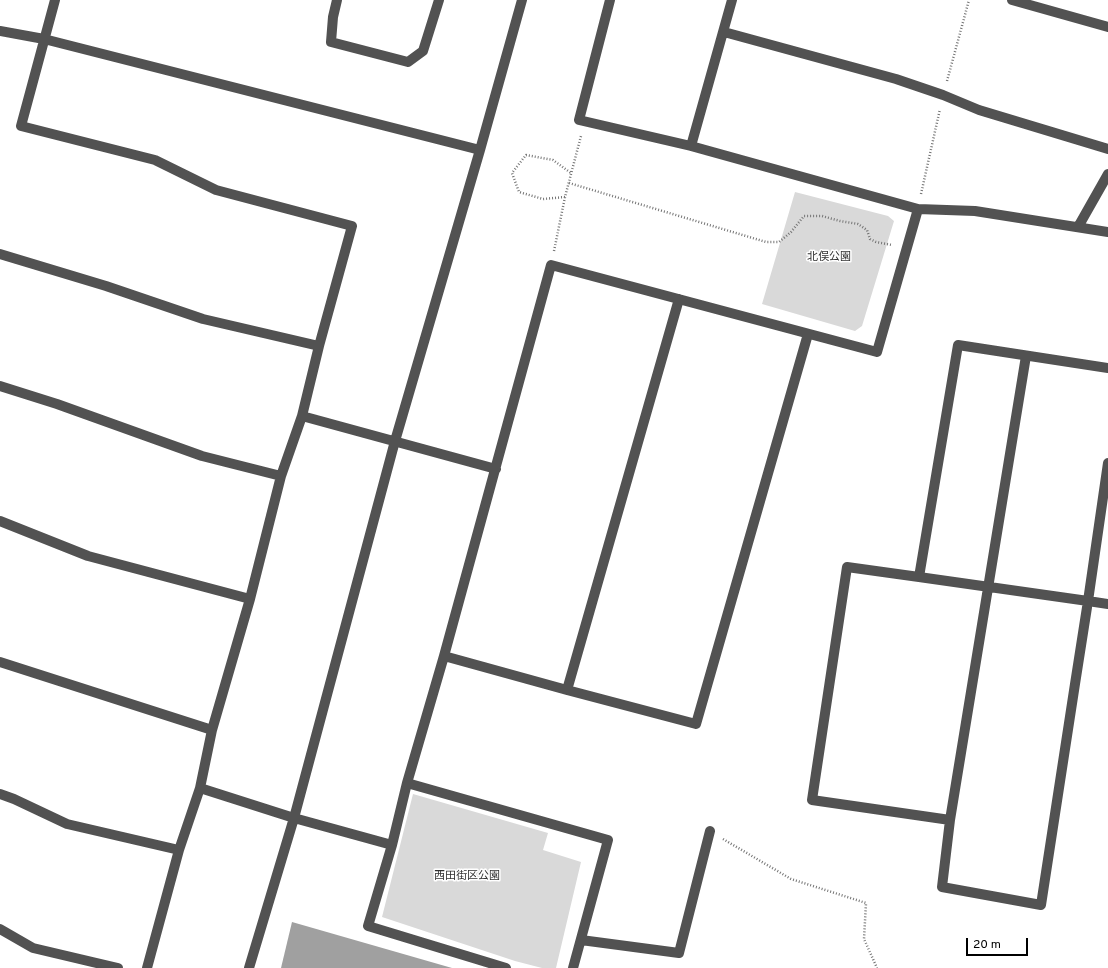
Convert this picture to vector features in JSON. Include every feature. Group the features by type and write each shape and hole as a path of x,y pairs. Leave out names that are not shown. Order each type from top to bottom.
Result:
{"street":[{"path":"55,0 21,126 155,160 216,190 352,226 319,346 302,416 281,476 250,599 212,730 200,788 179,850 147,968"},
{"path":"337,0 333,17 331,42 408,62 423,51 439,0"},
{"path":"249,968 294,818 395,441 522,0"},
{"path":"610,0 579,120 691,146 918,209 975,211 1108,232"},
{"path":"691,146 732,0"},
{"path":"1012,0 1108,27"},
{"path":"0,31 44,39 480,150"},
{"path":"724,32 896,79 943,95 978,110 1108,149"},
{"path":"1078,227 1108,174"},
{"path":"506,968 368,926 392,846 407,784 444,656 551,265 877,352 918,209"},
{"path":"0,254 106,286 203,319 319,346"},
{"path":"567,690 679,299"},
{"path":"444,656 696,724 808,334"},
{"path":"919,577 958,345 1108,368"},
{"path":"1026,356 950,820 942,887 1041,905 1108,463"},
{"path":"0,386 57,404 202,456 281,476"},
{"path":"302,416 496,468"},
{"path":"0,521 88,556 250,599"},
{"path":"950,820 812,800 847,567 1108,604"},
{"path":"0,662 212,730"},
{"path":"407,784 608,840 573,968"},
{"path":"200,788 294,818 392,846"},
{"path":"0,794 67,824 179,850"},
{"path":"581,940 679,953 710,831"},
{"path":"0,929 33,948 118,968"}],"path":[{"path":"918,209 943,95 969,0"},
{"path":"551,265 565,197 585,122"},
{"path":"565,197 543,199 519,192 512,173 526,155 553,160 571,173"},
{"path":"569,183 766,242 779,242 791,232 804,216 822,216 858,224 867,230 870,239 876,242"},
{"path":"710,831 791,879 866,903 864,939 877,968"}],"green space":[{"name":"北俣公園","path":"795,192 888,216 894,221 862,326 855,331 762,304"},
{"name":"西田街区公園","path":"413,794 548,833 543,850 581,862 556,968 542,968 515,961 382,917"}],"shaded area":[{"path":"292,922 452,968 281,968"}]}
